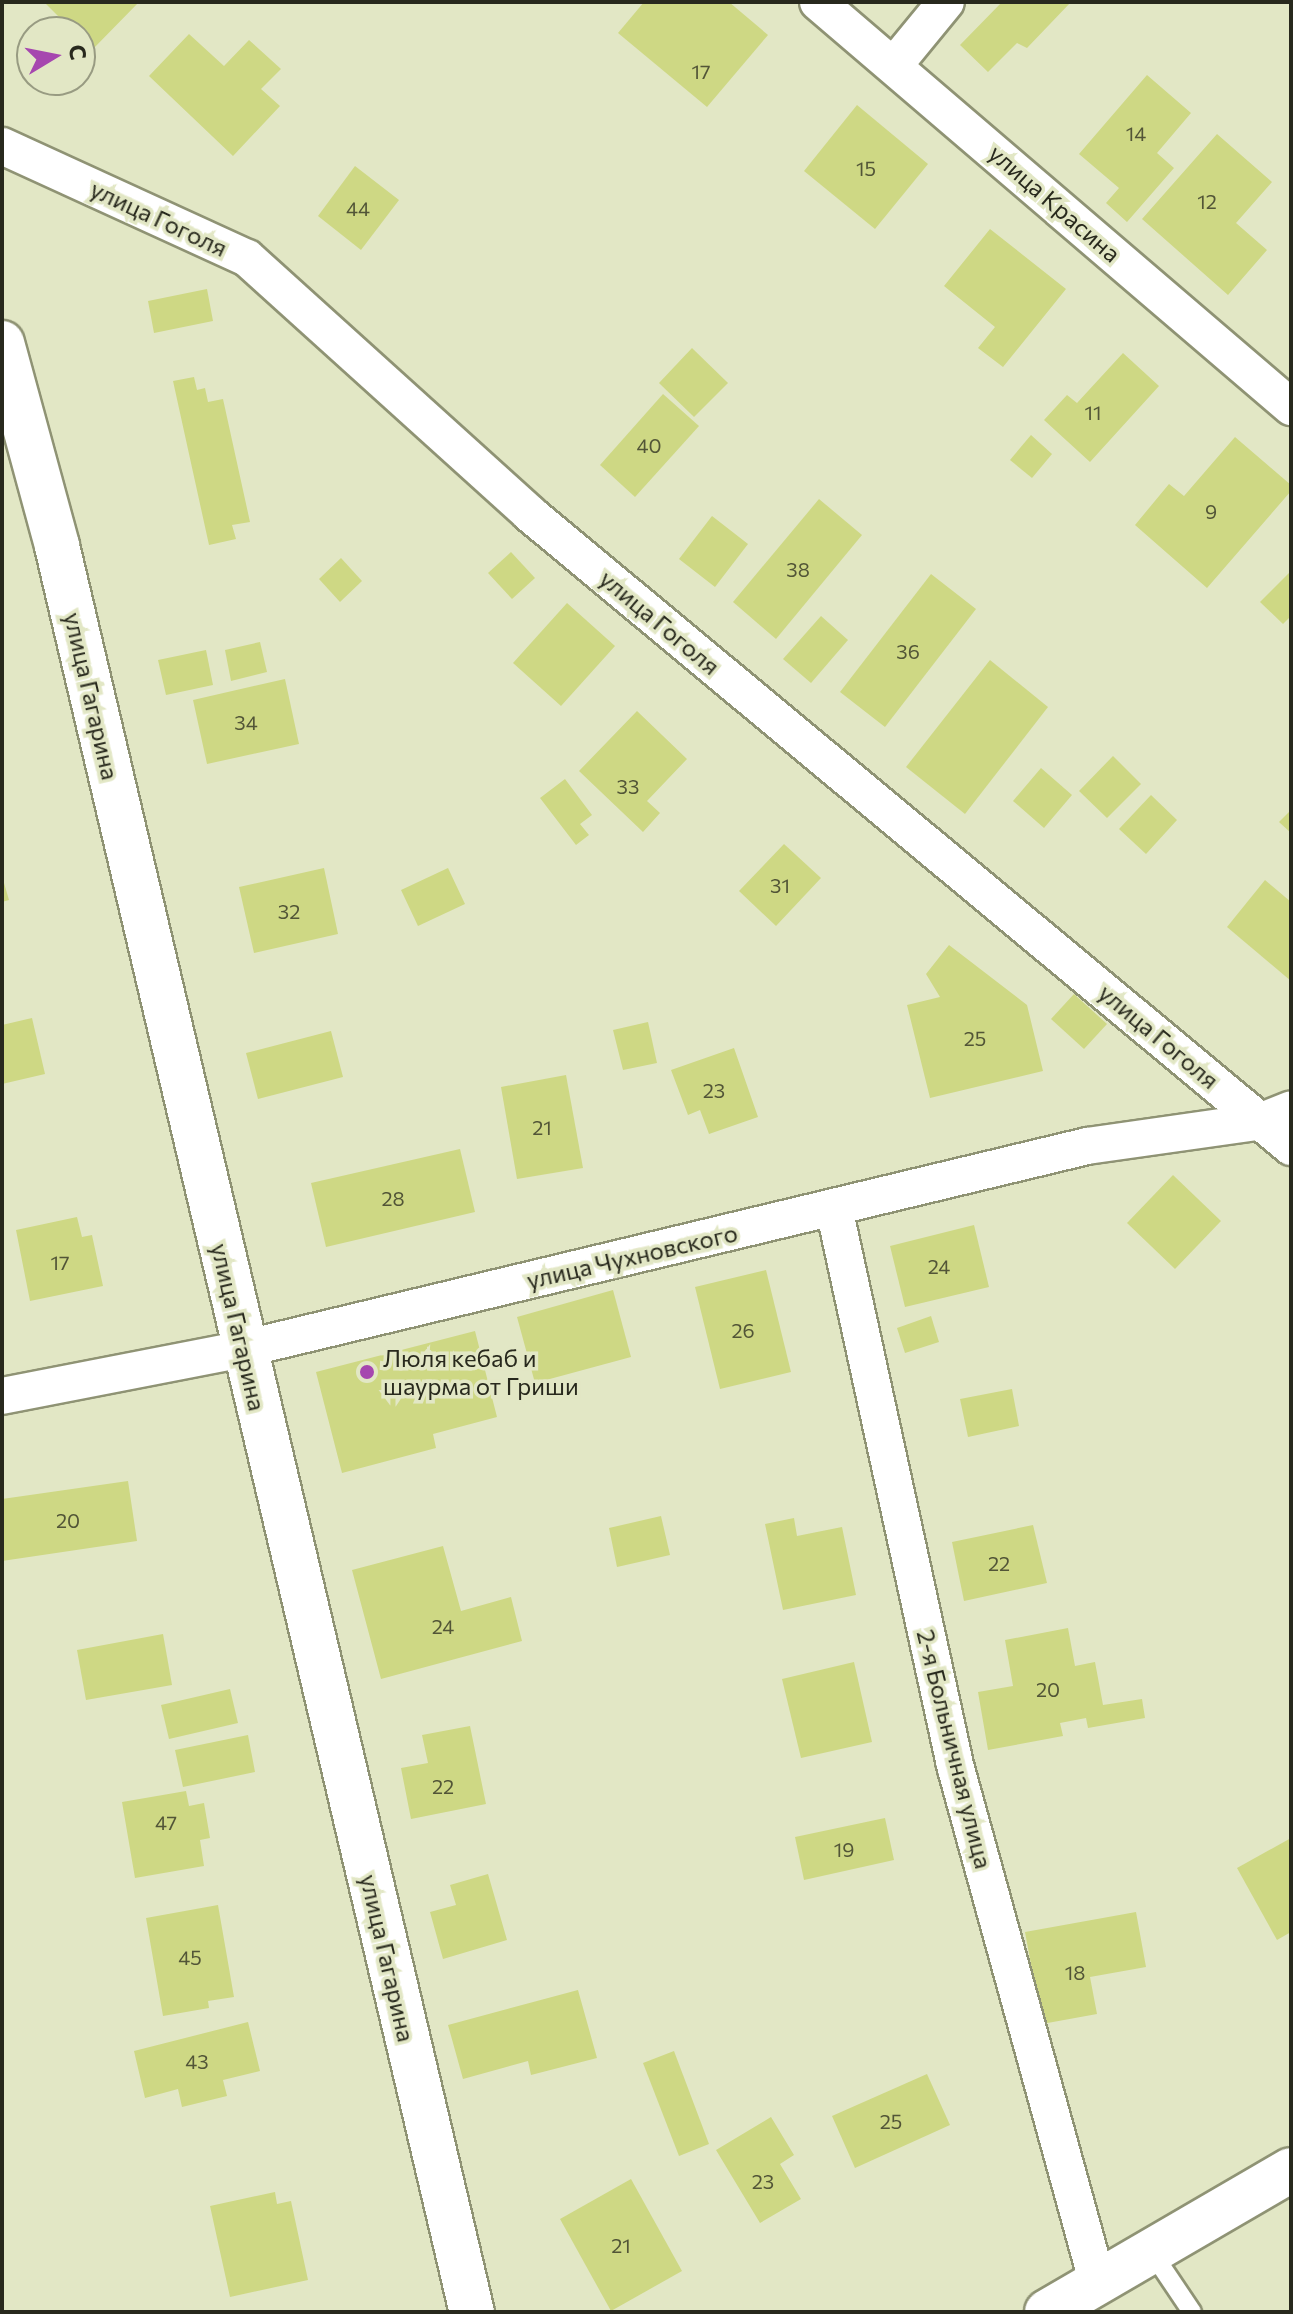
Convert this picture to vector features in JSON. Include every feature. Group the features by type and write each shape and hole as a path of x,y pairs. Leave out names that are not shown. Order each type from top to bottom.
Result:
{"main road":[{"name":"улица Гагарина","path":"2,343 57,546 243,1349 472,2312"},
{"path":"1047,2312 1153,2254 1291,2170"}],"street":[{"name":"улица Красина","path":"818,2 895,64 1291,407"},
{"path":"895,64 946,2"},
{"name":"улица Гоголя","path":"2,146 247,258 530,514 1276,1115 1291,1147"},
{"name":"улица Чухновского","path":"2,1396 243,1349 1087,1146 1276,1115"},
{"name":"2-я Больничная улица","path":"834,1208 955,1765 1098,2284"}],"lane":[{"path":"1153,2254 1192,2312"}],"building":[{"path":"44,2 139,2 96,46 96,16 58,16"},
{"path":"644,2 729,2 768,35 707,107 618,33"},
{"path":"1002,2 1071,2 1027,48 1017,43 988,72 960,45"},
{"path":"189,34 224,66 249,40 281,69 261,89 280,106 233,156 149,76"},
{"path":"1147,75 1191,113 1157,153 1174,168 1127,222 1106,203 1119,188 1079,154"},
{"path":"857,105 928,164 875,229 804,171"},
{"path":"1217,134 1272,182 1236,223 1267,250 1228,295 1142,219"},
{"path":"355,166 399,200 361,250 318,216"},
{"path":"990,229 1066,289 1003,367 978,348 995,327 944,286"},
{"path":"207,289 213,321 154,333 148,301"},
{"path":"692,348 728,383 694,417 659,383"},
{"path":"1123,353 1159,386 1090,462 1044,420 1067,395 1077,403"},
{"path":"194,377 197,390 205,388 208,402 223,399 250,522 232,525 236,539 209,545 173,381"},
{"path":"663,394 699,426 635,497 600,465"},
{"path":"1031,435 1052,454 1032,478 1010,460"},
{"path":"1235,437 1291,485 1291,491 1207,588 1135,525 1169,484 1184,496"},
{"path":"819,499 862,535 776,639 733,602"},
{"path":"712,516 748,544 715,587 679,559"},
{"path":"511,552 535,578 512,599 488,573"},
{"path":"341,558 362,581 340,602 319,579"},
{"path":"1291,571 1291,616 1283,624 1260,602"},
{"path":"931,574 976,609 885,727 840,692"},
{"path":"567,603 615,646 561,706 513,663"},
{"path":"821,616 848,640 811,683 783,659"},
{"path":"260,642 267,672 231,681 225,650"},
{"path":"206,650 213,685 166,695 158,660"},
{"path":"990,660 1048,707 965,814 906,767"},
{"path":"285,679 299,744 207,764 193,700"},
{"path":"637,711 687,759 647,801 660,813 643,832 579,771"},
{"path":"1113,756 1141,784 1107,818 1079,791"},
{"path":"1041,768 1072,795 1044,828 1013,801"},
{"path":"565,779 592,815 580,824 589,835 576,845 540,798"},
{"path":"1151,795 1177,820 1146,854 1119,829"},
{"path":"1291,810 1291,833 1279,822"},
{"path":"784,844 821,878 776,926 739,891"},
{"path":"324,868 338,934 254,953 239,887"},
{"path":"448,868 465,904 418,926 401,890"},
{"path":"2,876 9,900 2,902"},
{"path":"1265,880 1291,902 1291,981 1227,927"},
{"path":"949,945 1027,1005 1043,1071 930,1098 907,1005 940,997 926,974"},
{"path":"1074,994 1107,1024 1084,1049 1051,1019"},
{"path":"32,1018 45,1074 2,1084 2,1025"},
{"path":"648,1022 657,1063 623,1070 613,1030"},
{"path":"331,1031 343,1077 258,1099 246,1053"},
{"path":"734,1048 758,1117 709,1134 700,1110 688,1115 671,1070"},
{"path":"566,1075 583,1168 517,1179 501,1087"},
{"path":"460,1149 475,1212 326,1247 311,1183"},
{"path":"1173,1175 1221,1221 1175,1269 1127,1223"},
{"path":"77,1217 82,1237 92,1235 103,1286 30,1301 16,1230"},
{"path":"974,1225 989,1287 905,1307 890,1246"},
{"path":"766,1270 791,1372 720,1389 695,1287"},
{"path":"613,1290 631,1357 535,1383 517,1317"},
{"path":"931,1316 939,1342 905,1353 897,1328"},
{"path":"475,1331 497,1417 433,1434 436,1448 342,1473 316,1372"},
{"path":"1012,1389 1019,1426 968,1437 960,1399"},
{"path":"128,1481 137,1541 2,1561 2,1499"},
{"path":"661,1516 670,1555 617,1567 609,1528"},
{"path":"794,1518 797,1536 842,1527 856,1595 783,1610 765,1524"},
{"path":"1033,1525 1047,1583 964,1601 952,1542"},
{"path":"443,1546 461,1611 511,1597 522,1641 381,1679 352,1570"},
{"path":"1068,1628 1075,1666 1095,1662 1103,1705 1142,1699 1145,1718 1088,1728 1086,1718 1060,1723 1063,1736 988,1750 978,1692 1013,1686 1005,1640"},
{"path":"163,1634 172,1685 86,1700 77,1650"},
{"path":"854,1662 872,1742 801,1758 782,1679"},
{"path":"230,1689 238,1723 169,1739 161,1705"},
{"path":"470,1726 486,1804 411,1819 401,1768 428,1763 422,1735"},
{"path":"248,1735 255,1772 183,1787 175,1750"},
{"path":"186,1791 189,1806 204,1803 210,1838 200,1840 204,1866 135,1878 122,1802"},
{"path":"885,1818 894,1860 804,1880 795,1837"},
{"path":"1291,1838 1291,1932 1277,1940 1237,1868"},
{"path":"488,1874 507,1940 443,1959 430,1912 456,1905 450,1885"},
{"path":"218,1905 234,1997 208,2001 209,2008 163,2016 146,1918"},
{"path":"1136,1912 1146,1967 1090,1977 1097,2014 1042,2024 1025,1932"},
{"path":"578,1990 597,2058 531,2075 528,2061 463,2079 448,2025"},
{"path":"248,2022 260,2071 223,2080 227,2096 182,2107 178,2089 145,2098 134,2051"},
{"path":"674,2051 709,2144 679,2156 643,2063"},
{"path":"927,2074 950,2125 855,2168 832,2116"},
{"path":"771,2117 794,2155 780,2164 801,2199 760,2223 716,2150"},
{"path":"631,2179 682,2271 611,2311 560,2219"},
{"path":"275,2192 277,2204 291,2201 308,2280 230,2297 210,2206"}],"place":[{"name":"Люля кебаб и шаурма от Гриши","path":"367,1372"}]}
